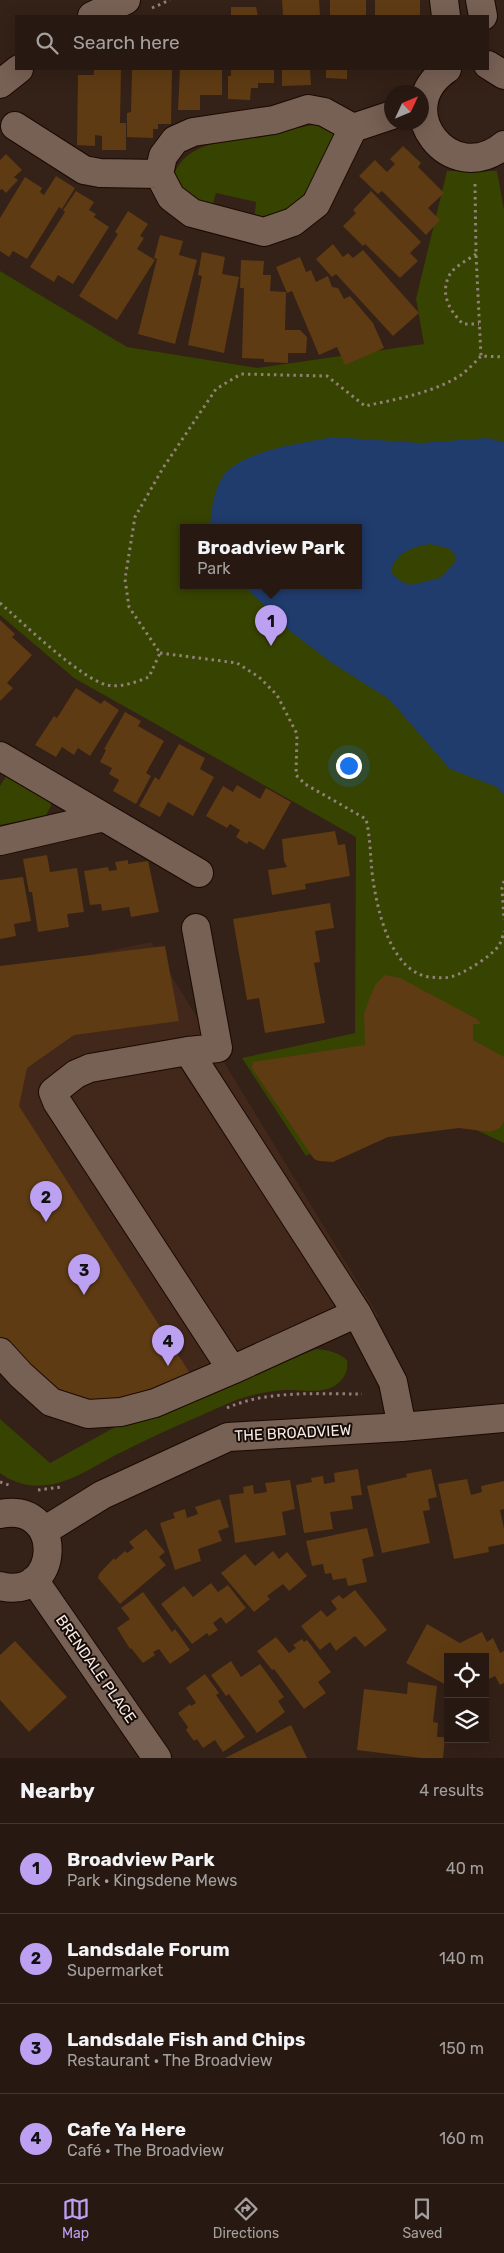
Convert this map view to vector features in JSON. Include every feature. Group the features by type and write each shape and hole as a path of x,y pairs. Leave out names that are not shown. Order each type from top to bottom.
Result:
{"street":[{"path":"94,15 126,0"},
{"path":"444,0 446,15"},
{"path":"480,0 483,15"},
{"path":"0,84 17,70"},
{"path":"429,85 437,75 445,70"},
{"path":"353,128 324,112 308,109 274,120 193,132 175,140 163,156 159,174 172,197 192,213 264,232 293,222 316,204 353,128 384,118"},
{"path":"14,126 84,170 100,173 159,174"},
{"path":"428,130 431,137 443,149 458,157 475,158 495,152 504,144"},
{"path":"0,756 198,873"},
{"path":"0,841 104,817"},
{"path":"196,928 218,1048 188,1051 90,1068 76,1074 53,1092 57,1102 232,1370"},
{"path":"188,1051 357,1313 393,1382 402,1427"},
{"path":"0,1352 21,1375 51,1402 88,1414 121,1412 155,1403 357,1313"},
{"name":"THE BROADVIEW","path":"44,1531 102,1495 228,1437 402,1427 504,1418"},
{"path":"0,1514 13,1512 25,1515 36,1521 44,1531 48,1541 48,1557 42,1572 34,1580 25,1586 13,1588 0,1586"},
{"name":"BRENDALE PLACE","path":"34,1580 157,1758"}],"path":[{"path":"475,158 476,254 481,356"},
{"path":"476,254 450,274 446,293 450,310 463,324 479,324"},
{"path":"504,357 481,356 462,374 442,385 394,400 365,406 327,376 241,374 216,389 163,468 135,517 126,580 129,607 160,653 237,663 259,677 277,696 297,734 296,775 305,784 366,819 370,836 373,880 387,936 396,954 409,969 423,976 453,977 470,969 499,946 504,931"},
{"path":"0,604 85,676 108,685 133,683 148,677 160,653"},
{"path":"504,881 502,888 504,920"},
{"path":"499,946 504,948"}],"shaded area":[{"path":"151,942 379,1317 86,1425 0,1337 0,974"}],"green space":[{"path":"318,124 340,131 299,214 254,221 256,202 216,193 211,211 189,202 174,175 187,156 208,145"},
{"path":"447,171 497,171 504,210 504,1143 476,1130 458,1126 350,1133 306,1156 242,1058 355,1033 356,837 74,678 0,615 0,271 127,347 257,368 424,344 416,299"},
{"path":"8,773 50,799 51,806 45,817 0,825 0,786"},
{"path":"316,1349 333,1352 347,1360 347,1370 343,1378 331,1388 317,1391 279,1391 256,1394 241,1399 151,1438 73,1478 54,1484 26,1485 0,1473 0,1419 50,1463 117,1426 169,1410"}],"water":[{"path":"333,437 421,443 487,438 504,442 504,795 497,787 450,769 389,699 332,663 290,631 247,589 362,589 362,524 210,524 215,493 224,475 233,466 245,459 291,445","holes":["431,544 450,549 455,555 455,562 440,578 410,585 399,580 391,573 396,560 400,556 418,547"]}],"building":[{"path":"282,0 319,0 320,15 283,15"},
{"path":"330,0 366,0 366,15 330,15"},
{"path":"375,0 420,0 420,15 375,15"},
{"path":"231,7 256,7 258,15 231,15"},
{"path":"94,70 121,70 120,123 126,123 126,150 102,150 102,136 95,135 95,146 77,145 78,75 94,75"},
{"path":"132,70 172,70 171,124 158,124 158,129 153,129 153,138 127,137 127,113 131,112"},
{"path":"180,70 222,70 222,95 200,95 200,110 178,110"},
{"path":"231,70 274,70 274,83 258,83 258,88 251,88 250,100 228,99 228,76 231,76"},
{"path":"282,70 310,70 311,85 282,86"},
{"path":"326,70 347,70 347,79 326,78"},
{"path":"403,146 421,163 418,167 444,193 428,208 440,220 426,235 382,191 378,194 359,176 375,160 387,172 395,164 390,159"},
{"path":"6,154 22,170 14,177 18,180 6,193 2,189 0,190 0,160"},
{"path":"56,176 75,188 62,209 59,207 27,259 13,251 9,257 0,251 0,218 25,177 42,188 40,192 44,195"},
{"path":"76,191 94,202 89,210 96,214 94,217 109,227 73,284 58,275 54,282 30,267"},
{"path":"371,191 421,242 410,253 418,261 400,278 365,244 363,246 343,226 356,213 353,210"},
{"path":"128,211 148,224 140,236 144,238 137,249 155,260 117,320 79,296 118,234 115,232"},
{"path":"160,235 183,241 179,255 197,260 175,344 138,334 157,259 154,258"},
{"path":"333,244 343,257 348,253 353,258 363,250 419,313 393,336 336,274 332,277 316,259"},
{"path":"202,252 225,257 222,274 239,277 224,353 188,345 202,276 198,275"},
{"path":"300,257 306,272 311,270 316,282 328,276 332,287 338,288 344,299 350,296 373,323 384,348 345,365 337,347 319,355 292,291 287,293 276,267"},
{"path":"241,260 264,261 263,275 271,275 270,291 286,292 285,330 300,330 307,337 306,353 288,353 288,363 264,362 264,359 242,358 244,288 240,288"},
{"path":"0,620 15,634 12,637 32,655 7,683 13,688 0,701"},
{"path":"76,688 101,704 104,700 119,710 90,756 78,748 74,755 62,747 56,757 35,745 54,716 57,718"},
{"path":"125,712 141,721 138,726 164,741 146,773 151,776 136,804 113,791 119,780 109,774 112,768 100,762 106,750 104,749"},
{"path":"179,744 205,758 200,769 214,777 193,816 168,802 160,817 139,806 155,777 159,780"},
{"path":"237,785 260,799 266,788 291,802 264,850 249,841 247,844 236,837 240,830 230,824 227,828 206,816 223,786 233,792"},
{"path":"335,831 338,845 345,844 350,876 305,884 306,889 272,895 268,870 287,867 284,861 282,839"},
{"path":"47,855 50,872 77,868 84,912 67,914 69,927 38,932 32,892 29,892 23,859"},
{"path":"128,860 128,864 148,861 159,912 131,917 129,907 102,911 101,904 90,905 84,871 108,867 109,871 117,870 115,862"},
{"path":"23,877 31,921 14,924 16,936 0,939 0,880"},
{"path":"330,903 334,928 315,931 320,962 314,963 325,1023 265,1033 259,998 247,1000 233,919"},
{"path":"165,946 179,1021 74,1035 27,1068 19,1106 191,1375 106,1413 40,1393 0,1337 0,966"},
{"path":"385,975 400,978 477,1019 481,1024 473,1024 473,1040 504,1057 504,1121 500,1128 490,1132 459,1128 388,1137 333,1162 319,1161 314,1159 252,1068 253,1062 365,1045 364,1014 376,984"},
{"path":"358,1469 362,1495 351,1496 353,1509 330,1512 333,1529 304,1533 296,1485 312,1482 311,1478 323,1476 324,1484 335,1482 334,1473"},
{"path":"431,1469 437,1497 428,1499 430,1510 423,1511 430,1543 382,1553 367,1486 407,1477 406,1474"},
{"path":"467,1479 471,1495 482,1492 481,1486 504,1481 504,1509 500,1510 504,1529 504,1544 488,1547 489,1552 454,1559 438,1484"},
{"path":"290,1480 295,1509 282,1512 286,1535 235,1543 229,1495 244,1493 243,1487 253,1485 254,1494 267,1492 265,1483"},
{"path":"220,1499 229,1527 218,1531 222,1541 198,1549 201,1561 175,1570 160,1523 175,1518 173,1513 185,1509 187,1518 198,1514 195,1507"},
{"path":"367,1528 374,1556 362,1559 367,1582 348,1586 346,1578 333,1580 331,1573 325,1574 323,1564 312,1566 306,1541"},
{"path":"146,1529 165,1552 159,1557 166,1565 120,1604 98,1578 99,1574 114,1558 115,1560 125,1551 127,1553 134,1548 129,1542"},
{"path":"273,1551 279,1559 287,1552 307,1576 289,1591 283,1584 267,1596 270,1599 254,1612 221,1573 245,1554 255,1566"},
{"path":"211,1583 218,1592 228,1585 246,1608 226,1624 221,1617 213,1623 218,1630 209,1636 207,1633 192,1644 161,1604 184,1586 193,1597"},
{"path":"355,1590 387,1630 365,1647 355,1636 336,1651 330,1642 320,1650 301,1626 321,1610 327,1617 337,1609 331,1601 339,1595 343,1599"},
{"path":"143,1592 172,1632 175,1629 190,1650 170,1664 159,1649 153,1652 155,1655 143,1663 130,1649 117,1628 130,1619 121,1608"},
{"path":"427,1624 460,1643 482,1632 487,1642 493,1638 500,1653 504,1651 504,1683 500,1685 495,1676 489,1679 489,1653 444,1653 444,1684 406,1663"},
{"path":"276,1637 289,1653 296,1648 293,1645 302,1639 304,1642 307,1640 331,1672 318,1682 326,1693 304,1709 274,1669 272,1670 257,1651"},
{"path":"15,1641 67,1697 29,1732 0,1700 0,1655"},
{"path":"231,1661 241,1677 260,1664 284,1697 278,1701 285,1712 257,1733 229,1694 226,1696 211,1675"},
{"path":"205,1674 219,1693 216,1695 245,1737 223,1752 215,1740 203,1748 197,1739 194,1741 186,1730 188,1727 178,1713 190,1704 191,1706 196,1703 186,1688"},
{"path":"408,1682 437,1686 433,1722 438,1723 437,1737 444,1737 443,1758 421,1758 357,1750 364,1689 407,1694"},
{"path":"291,1725 307,1758 225,1758"}],"place":[{"name":"Broadview Park","path":"271,646"},
{"name":"Landsdale Forum","path":"46,1222"},
{"name":"Landsdale Fish and Chips","path":"84,1295"},
{"name":"Cafe Ya Here","path":"168,1366"}]}
